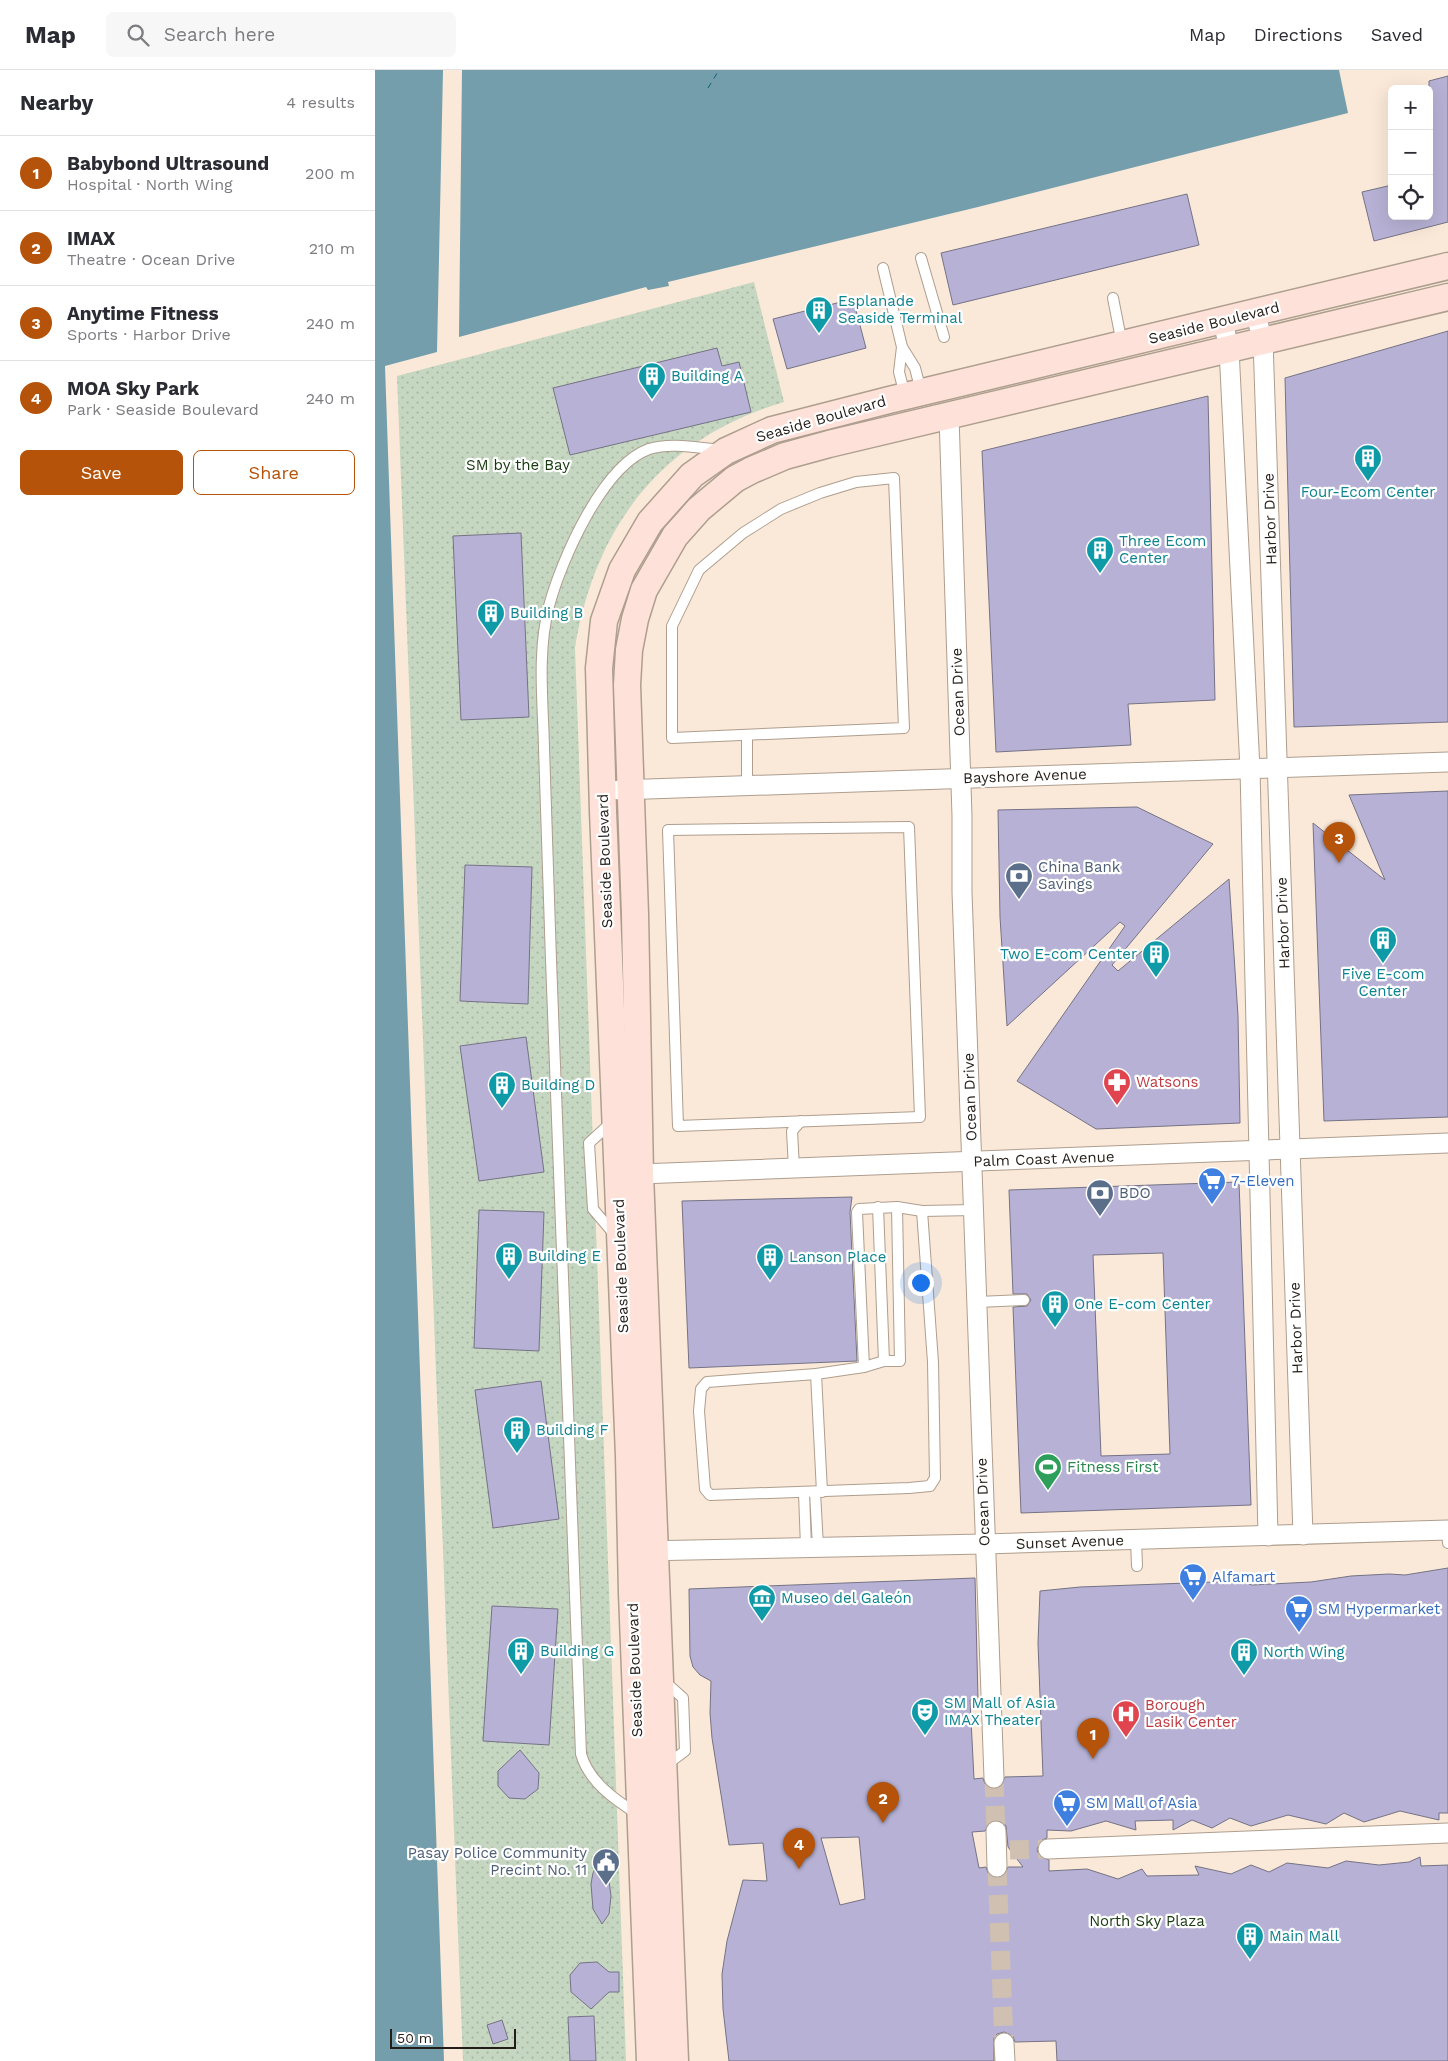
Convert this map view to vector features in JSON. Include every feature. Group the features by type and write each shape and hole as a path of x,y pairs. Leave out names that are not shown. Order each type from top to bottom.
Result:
{"street":[{"name":"Seaside Boulevard","path":"675,2061 659,1677 643,1551 620,1240 615,1118 600,653 604,621 615,586 639,539 663,505 692,475 726,451 772,430 913,394 1448,266"},
{"name":"Seaside Boulevard","path":"650,2061 641,1816 643,1551 640,1174 635,914 627,685 631,635 645,590 666,549 686,522 711,497 729,484 770,461 809,448 1448,297"},
{"name":"Harbor Drive","path":"1255,313 1263,340 1279,768 1303,1535"},
{"name":"Harbor Drive","path":"1223,321 1229,349 1250,769 1261,1150 1263,1384 1268,1536"},
{"name":"Ocean Drive","path":"949,416 961,778 962,892 984,1544 994,1778"},
{"name":"Bayshore Avenue","path":"603,790 1448,762"},
{"name":"Palm Coast Avenue","path":"640,1174 1448,1143"},
{"name":"Sunset Avenue","path":"643,1551 1303,1535 1448,1535"},
{"path":"996,1831 1001,1856"},
{"path":"1048,1848 1448,1833"}],"lane":[{"path":"921,258 944,337"},
{"path":"883,268 902,347 915,368 913,394"},
{"path":"1113,298 1122,345"},
{"path":"902,347 899,372 913,394"},
{"path":"641,1816 615,1800 585,1768 581,1754 547,863 542,676 543,641 548,609 571,543 607,484 635,456 651,448 669,446 726,451"},
{"path":"894,478 904,728 747,735 672,738 673,626 699,570 743,533 781,510 820,493 856,482 894,478"},
{"path":"747,735 747,785"},
{"path":"794,1168 792,1131 801,1121 920,1117 909,827 668,830 678,1126 801,1121"},
{"path":"864,1367 857,1212 862,1208 878,1207 923,1210 973,1210"},
{"path":"878,1207 884,1361"},
{"path":"897,1207 900,1361 884,1361 864,1367 817,1374 707,1382 701,1389 699,1411 706,1493 710,1495 804,1493 929,1486 935,1478 933,1362 923,1210"},
{"path":"977,1302 1024,1300"},
{"path":"812,1547 819,1492 817,1374"},
{"path":"804,1493 812,1547"},
{"path":"1136,1540 1137,1566"}],"green space":[{"name":"SM by the Bay","path":"754,282 784,402 741,418 703,438 670,463 642,492 618,526 599,563 585,604 575,648 626,2061 463,2061 397,376"}],"water":[{"path":"375,70 443,70 437,352 385,366 444,2061 375,2061"},
{"path":"462,70 1339,70 1348,113 978,207 668,282 669,286 648,290 646,287 459,337"}],"building":[{"path":"1448,76 1448,222 1374,241 1362,192 1388,186 1388,220 1433,220 1433,85 1429,85 1429,81"},
{"path":"1187,194 1199,245 953,305 941,253"},
{"name":"Esplanade Seaside Terminal","path":"853,299 866,348 787,369 773,319"},
{"name":"Four-Ecom Center","path":"1448,331 1448,722 1294,727 1285,378"},
{"name":"Building A","path":"717,348 722,366 739,362 751,412 570,455 553,388"},
{"name":"Three Ecom Center","path":"1208,396 1215,700 1128,704 1131,745 996,752 982,451"},
{"name":"Building B","path":"521,533 529,717 461,720 453,536"},
{"name":"Five E-com Center","path":"1448,791 1448,1117 1324,1121 1313,823 1385,880 1349,795"},
{"name":"Two E-com Center","path":"1137,807 1213,844 1112,965 1118,971 1229,879 1238,1016 1240,1123 1096,1129 1017,1081 1125,926 1120,922 1007,1026 1000,917 998,810"},
{"path":"465,865 532,867 528,1004 460,1001"},
{"name":"Building D","path":"526,1037 544,1172 479,1181 460,1046"},
{"name":"One E-com Center","path":"1239,1182 1251,1505 1021,1513 1013,1307 1027,1306 1031,1300 1027,1294 1013,1294 1009,1190","holes":["1163,1253 1170,1454 1101,1456 1093,1255"]},
{"name":"Lanson Place","path":"852,1197 850,1212 857,1361 689,1368 682,1201"},
{"name":"Building E","path":"479,1210 544,1212 539,1351 474,1348"},
{"name":"Building F","path":"541,1381 559,1519 493,1528 475,1390"},
{"name":"SM Mall of Asia","path":"1448,1568 1448,1813 1439,1813 1439,1820 1400,1811 1364,1822 1344,1813 1326,1824 1288,1815 1251,1826 1230,1818 1212,1828 1192,1820 1173,1830 1173,1820 1135,1821 1136,1830 1106,1821 1071,1831 1047,1830 1047,1838 1042,1840 1037,1849 1039,1855 1049,1860 1049,1871 1087,1869 1118,1879 1142,1869 1147,1876 1199,1875 1195,1866 1231,1874 1251,1865 1269,1872 1287,1863 1328,1868 1346,1861 1379,1865 1409,1862 1420,1857 1421,1866 1448,1865 1448,2061 1057,2061 1056,2041 1015,2042 1013,2036 1004,2032 997,2034 994,2038 994,2061 729,2061 723,2009 722,1974 727,1941 743,1880 767,1881 763,1843 729,1845 712,1738 710,1713 711,1681 700,1675 693,1667 690,1656 689,1589 975,1578 978,1699 970,1700 974,1779 983,1778 985,1784 994,1789 1000,1787 1005,1777 1043,1776 1038,1643 1040,1591 1080,1587 1241,1581 1252,1585 1311,1582 1351,1576 1405,1575","holes":["1002,1821 1006,1826 1008,1847 1023,1867 1008,1867 1003,1876 997,1878 988,1873 986,1867 979,1868 972,1832 985,1831 990,1822","859,1837 865,1899 840,1905 821,1838"]},
{"name":"Building G","path":"492,1606 558,1609 549,1745 483,1741"},
{"path":"520,1750 539,1773 538,1789 525,1799 509,1798 498,1786 498,1771"},
{"path":"599,1860 608,1873 611,1896 609,1914 602,1924 593,1909 591,1884 593,1873"},
{"path":"597,1962 609,1972 619,1972 619,1992 609,1992 591,2009 571,1992 570,1975 580,1963"},
{"path":"594,2016 596,2061 570,2061 568,2017"},
{"path":"502,2020 508,2039 493,2044 487,2025"}],"ferry route":[{"path":"708,88 719,70"}],"tunnel":[{"path":"994,1778 996,1831"},
{"path":"1010,1850 1048,1849"},
{"path":"997,1867 1004,2043"}],"place":[{"name":"Esplanade Seaside Terminal","path":"819,334"},
{"name":"Building A","path":"652,400"},
{"name":"Four-Ecom Center","path":"1368,482"},
{"name":"Three Ecom Center","path":"1100,574"},
{"name":"Building B","path":"491,637"},
{"name":"Anytime Fitness","path":"1339,863"},
{"name":"China Bank Savings","path":"1019,900"},
{"name":"Five E-com Center","path":"1383,964"},
{"name":"Two E-com Center","path":"1156,978"},
{"name":"Watsons","path":"1117,1106"},
{"name":"Building D","path":"502,1109"},
{"name":"7-Eleven","path":"1212,1205"},
{"name":"BDO","path":"1100,1217"},
{"name":"Building E","path":"509,1280"},
{"name":"Lanson Place","path":"770,1281"},
{"name":"One E-com Center","path":"1055,1328"},
{"name":"Building F","path":"517,1454"},
{"name":"Fitness First","path":"1048,1491"},
{"name":"Alfamart","path":"1193,1601"},
{"name":"Museo del Galeón","path":"762,1622"},
{"name":"SM Hypermarket","path":"1299,1633"},
{"name":"Building G","path":"521,1675"},
{"name":"North Wing","path":"1244,1676"},
{"name":"SM Mall of Asia IMAX Theater","path":"925,1736"},
{"name":"Borough Lasik Center","path":"1126,1738"},
{"name":"Babybond Ultrasound","path":"1093,1759"},
{"name":"IMAX","path":"883,1823"},
{"name":"SM Mall of Asia","path":"1067,1827"},
{"name":"MOA Sky Park","path":"799,1869"},
{"name":"Pasay Police Community Precint No. 11","path":"606,1886"},
{"name":"Main Mall","path":"1250,1960"}],"park label":[{"name":"North Sky Plaza","path":"1147,1921"}]}
